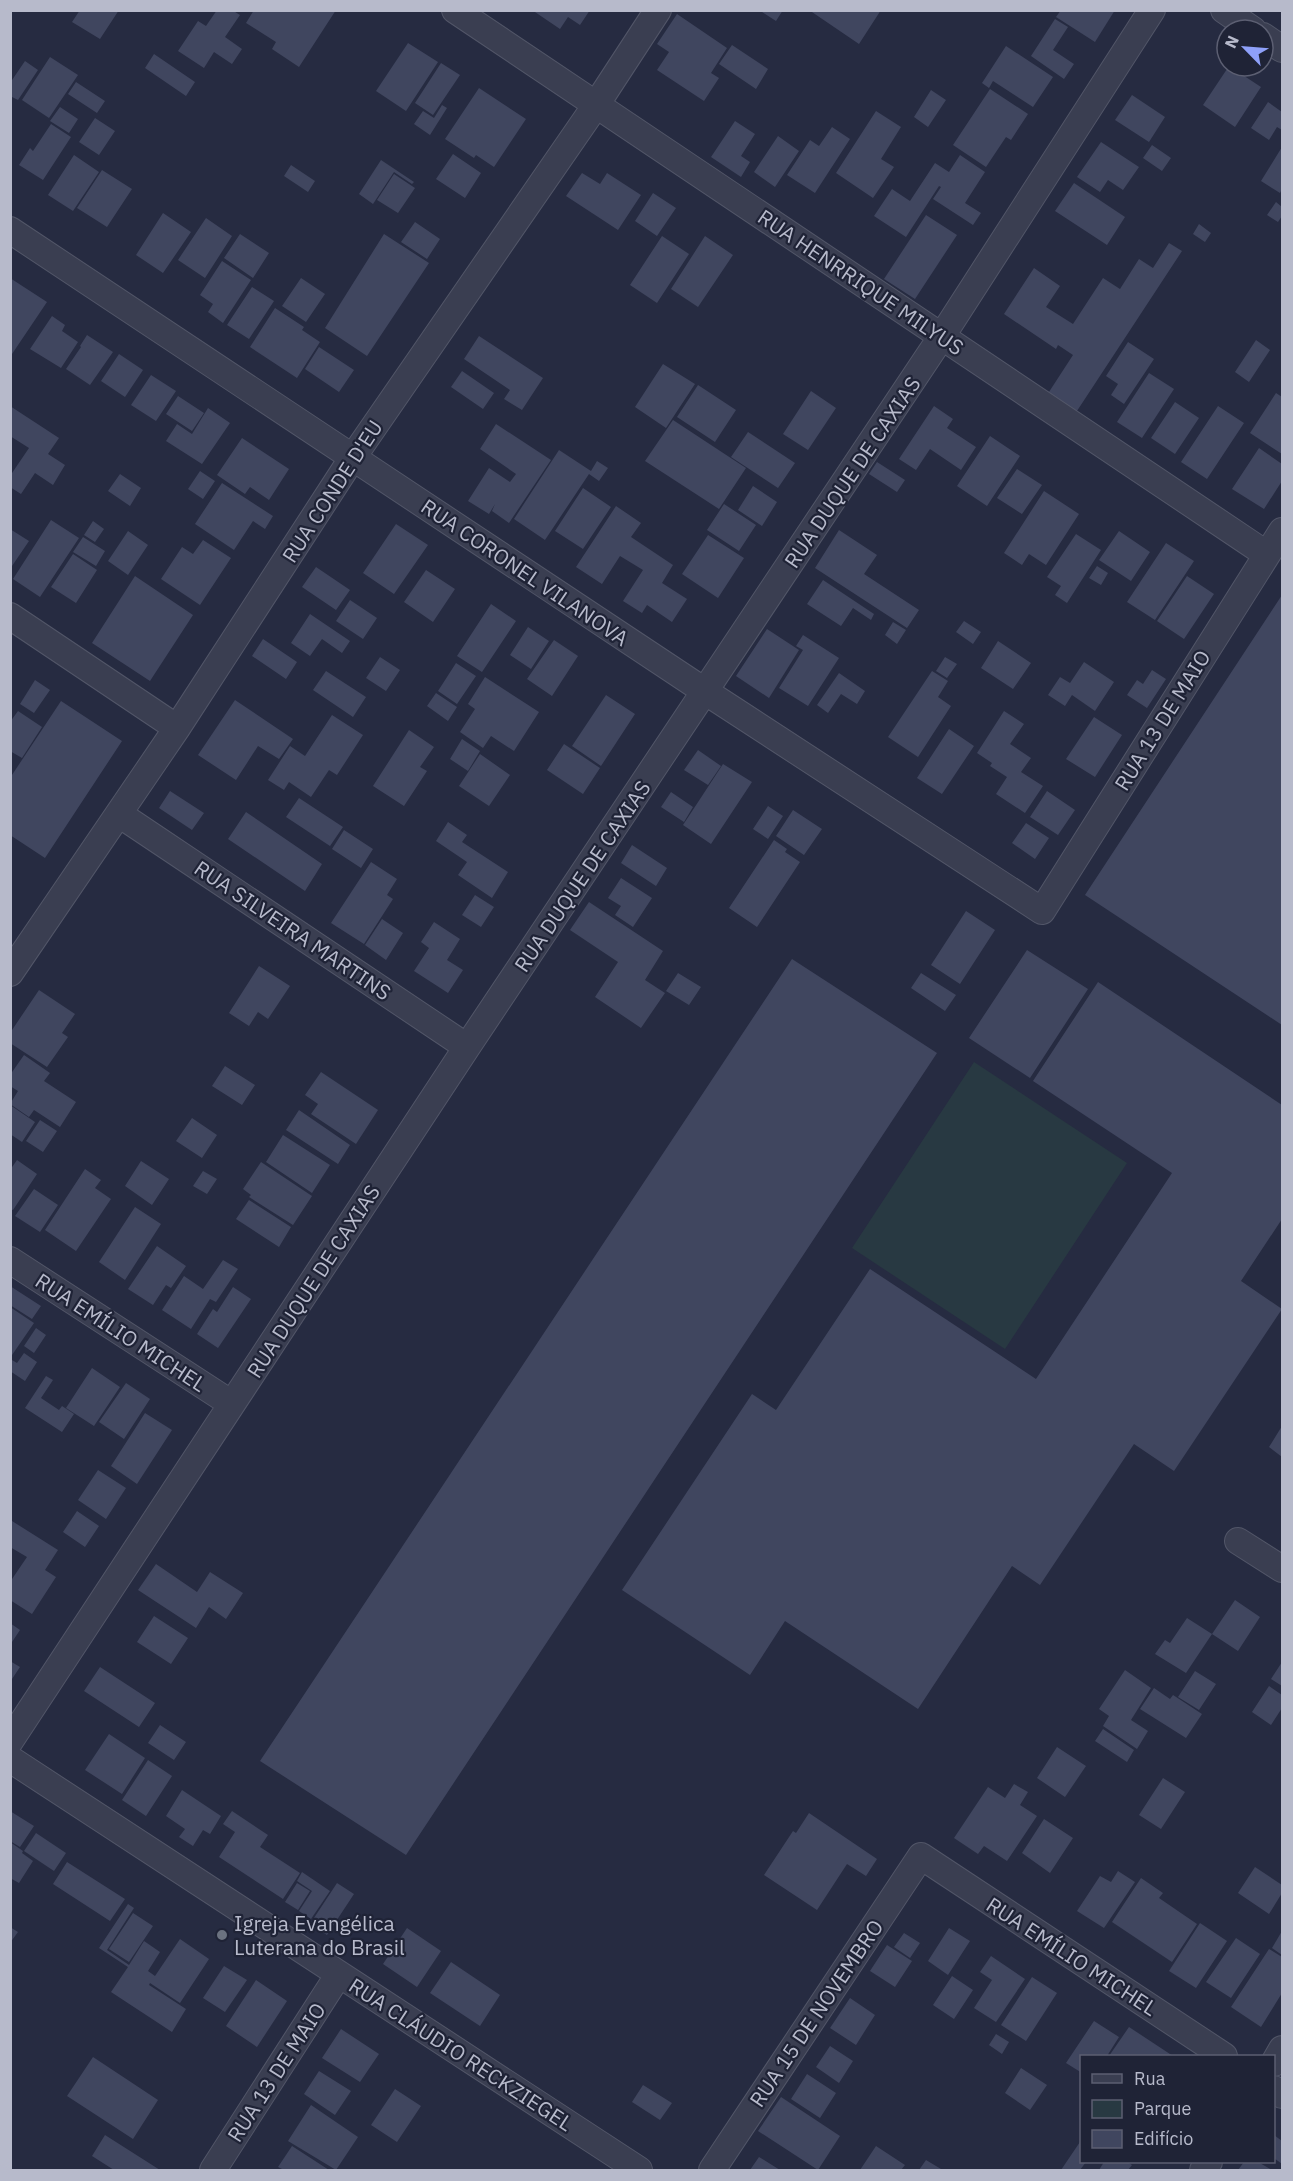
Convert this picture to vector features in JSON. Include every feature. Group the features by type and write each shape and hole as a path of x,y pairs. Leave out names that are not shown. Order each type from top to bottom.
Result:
{"street":[{"name":"RUA HENRRIQUE MILYUS","path":"455,10 1266,554"},
{"name":"RUA CONDE D'EU","path":"10,973 177,728 353,458 596,105 658,10"},
{"name":"RUA DUQUE DE CAXIAS","path":"10,1741 467,1047 942,336 1152,10"},
{"name":"RUA CORONEL VILANOVA","path":"10,230 706,692 1042,911"},
{"name":"RUA 13 DE MAIO","path":"1042,911 1282,531"},
{"path":"10,616 177,728"},
{"name":"RUA SILVEIRA MARTINS","path":"119,814 467,1047"},
{"name":"RUA EMÍLIO MICHEL","path":"10,1260 232,1404"},
{"path":"1238,1541 1282,1569"},
{"name":"RUA CLÁUDIO RECKZIEGEL","path":"10,1760 639,2170"},
{"name":"RUA EMÍLIO MICHEL","path":"921,1856 1222,2055"},
{"name":"RUA 15 DE NOVEMBRO","path":"712,2170 921,1856"},
{"name":"RUA 13 DE MAIO","path":"213,2170 339,1974"}],"green space":[{"path":"974,1062 1127,1163 1005,1349 852,1248"}],"building":[{"path":"80,10 119,10 100,39 72,22"},
{"path":"217,10 232,10 240,15 225,37 242,49 232,64 214,52 204,68 178,51 198,21 206,26"},
{"path":"254,10 336,10 299,67 272,49 276,42 246,23"},
{"path":"532,10 590,10 580,25 568,17 560,29"},
{"path":"759,10 783,10 776,21"},
{"path":"809,10 881,10 859,44"},
{"path":"1061,10 1115,10 1095,42 1056,17"},
{"path":"677,14 727,48 711,73 719,78 704,101 657,70 669,52 657,44"},
{"path":"1055,19 1068,27 1053,50 1074,64 1064,79 1031,56"},
{"path":"408,43 438,62 406,111 376,91"},
{"path":"732,45 768,69 756,89 719,64"},
{"path":"1006,46 1053,77 1033,107 993,81 989,88 982,83"},
{"path":"154,54 195,82 186,96 145,68"},
{"path":"50,57 78,75 49,118 22,100"},
{"path":"25,61 38,70 18,100 10,96 10,83"},
{"path":"441,63 460,75 433,115 415,103"},
{"path":"1221,78 1247,78 1261,87 1235,127 1203,105"},
{"path":"76,82 105,101 97,113 68,94"},
{"path":"479,88 526,119 494,167 476,155 474,158 445,139"},
{"path":"990,89 1028,114 1011,140 1006,137 986,167 953,145"},
{"path":"931,90 946,100 928,127 914,117"},
{"path":"1132,95 1165,117 1149,142 1115,120"},
{"path":"1268,102 1282,112 1282,130 1277,127 1269,140 1251,128"},
{"path":"442,105 447,108 430,135 414,124 423,111 434,118"},
{"path":"60,107 78,119 69,133 50,121"},
{"path":"876,111 901,127 881,159 894,167 873,198 836,173"},
{"path":"95,118 115,131 99,155 79,142"},
{"path":"735,121 755,134 741,156 750,162 741,177 711,157"},
{"path":"51,124 71,137 43,180 19,165 30,148 33,151"},
{"path":"832,127 850,139 815,193 787,175 810,140 819,146"},
{"path":"778,136 799,151 775,187 754,172"},
{"path":"1101,142 1139,167 1123,190 1108,180 1100,192 1077,177"},
{"path":"1152,145 1171,158 1162,171 1143,158"},
{"path":"1282,147 1282,189 1280,193 1261,181"},
{"path":"453,154 481,173 465,198 436,179"},
{"path":"74,155 99,172 73,211 48,195"},
{"path":"960,155 985,172 965,203 981,213 973,225 933,199 941,187 939,186 906,237 874,216 892,189 910,201 935,163 949,172"},
{"path":"381,160 414,182 412,184 394,172 373,204 359,194"},
{"path":"291,165 315,181 308,192 284,176"},
{"path":"102,170 132,189 107,227 77,208"},
{"path":"582,173 600,184 607,173 641,195 618,230 566,196"},
{"path":"394,174 415,188 398,213 377,200"},
{"path":"1074,183 1125,217 1107,245 1055,211"},
{"path":"653,193 676,208 657,236 635,221"},
{"path":"1276,202 1282,207 1282,216 1278,222 1267,215"},
{"path":"163,213 191,232 163,273 136,255"},
{"path":"926,215 957,235 915,299 884,279"},
{"path":"206,218 232,236 205,278 178,260"},
{"path":"415,222 440,239 427,259 401,242"},
{"path":"1199,224 1211,233 1205,242 1193,234"},
{"path":"240,234 269,253 253,278 224,258"},
{"path":"384,234 429,263 367,356 325,328"},
{"path":"662,236 689,254 657,303 630,285"},
{"path":"705,236 733,255 698,307 671,289"},
{"path":"1169,243 1182,251 1075,414 1047,395 1073,355 1058,345 1056,349 1004,314 1034,268 1060,286 1046,307 1073,324 1103,278 1120,289 1139,259 1153,268"},
{"path":"222,261 251,280 223,323 208,312 213,304 200,295"},
{"path":"10,278 47,302 10,357"},
{"path":"301,278 325,294 306,322 282,306"},
{"path":"252,287 274,301 249,339 227,325"},
{"path":"275,308 304,327 302,330 320,342 297,378 250,347"},
{"path":"52,316 65,325 62,331 78,342 61,368 30,349"},
{"path":"87,335 113,352 90,385 66,369"},
{"path":"479,336 543,378 522,410 504,399 510,390 464,359"},
{"path":"1256,340 1270,350 1249,382 1235,372"},
{"path":"1128,342 1154,359 1124,404 1111,395 1118,384 1106,376"},
{"path":"319,347 354,370 339,392 305,369"},
{"path":"119,354 143,370 125,397 101,381"},
{"path":"663,364 695,384 666,428 635,407"},
{"path":"462,371 494,393 483,409 451,387"},
{"path":"1149,373 1174,389 1142,438 1117,422"},
{"path":"151,375 176,391 156,421 131,405"},
{"path":"698,385 736,410 715,442 677,417"},
{"path":"811,391 836,408 808,450 783,434"},
{"path":"1276,393 1282,397 1282,454 1250,433"},
{"path":"178,396 204,413 192,431 166,414"},
{"path":"1175,402 1199,418 1175,454 1151,438"},
{"path":"10,406 59,438 48,454 65,465 53,485 35,473 21,494 10,487 10,476 29,448 10,436"},
{"path":"934,406 953,419 947,428 976,447 961,470 930,449 916,470 899,459"},
{"path":"1218,406 1244,423 1207,479 1181,462"},
{"path":"208,408 230,423 202,464 166,441 177,424 192,434"},
{"path":"673,420 746,468 719,509 645,461"},
{"path":"496,424 551,460 509,523 492,511 495,504 489,514 468,501 489,468 510,482 516,474 480,449"},
{"path":"748,432 795,463 778,488 731,457"},
{"path":"990,436 1020,456 987,506 957,486"},
{"path":"242,438 289,469 269,500 250,487 245,494 217,475"},
{"path":"1259,448 1282,464 1282,481 1264,509 1232,489"},
{"path":"559,450 591,471 597,461 608,468 599,481 589,474 545,540 514,519"},
{"path":"877,462 905,480 897,492 869,474"},
{"path":"1017,469 1042,485 1022,514 997,498"},
{"path":"200,471 215,481 203,499 188,489"},
{"path":"120,474 141,488 130,506 108,491"},
{"path":"222,483 273,516 265,529 253,521 234,550 195,524"},
{"path":"753,486 777,502 762,526 738,510"},
{"path":"583,488 611,507 583,549 555,531"},
{"path":"1044,491 1079,514 1046,565 1029,554 1022,565 1004,553"},
{"path":"724,504 756,525 739,551 707,530"},
{"path":"616,506 641,523 631,537 673,565 662,583 687,599 672,622 647,605 642,613 623,601 643,570 620,556 602,584 576,567"},
{"path":"51,520 79,538 40,597 13,579"},
{"path":"93,521 104,529 95,542 84,535"},
{"path":"396,524 428,545 394,594 363,573"},
{"path":"10,529 29,541 10,569"},
{"path":"839,530 877,555 864,574 919,610 907,628 815,568"},
{"path":"128,531 148,545 128,575 108,561"},
{"path":"1119,531 1150,552 1131,581 1099,560"},
{"path":"1076,534 1101,550 1067,603 1055,595 1061,586 1047,577"},
{"path":"708,535 744,558 718,598 682,574"},
{"path":"83,537 105,551 96,566 73,552"},
{"path":"203,540 231,558 200,605 161,579 182,547 193,554"},
{"path":"1166,543 1194,561 1155,620 1127,602"},
{"path":"73,554 97,570 76,603 51,587"},
{"path":"1097,566 1108,573 1101,585 1089,578"},
{"path":"316,567 350,590 336,610 302,587"},
{"path":"426,570 455,589 433,622 404,602"},
{"path":"135,576 193,615 150,681 92,643"},
{"path":"1187,576 1214,594 1184,639 1157,621"},
{"path":"823,580 874,614 871,620 853,608 841,626 807,604"},
{"path":"1282,595 1282,1025 1085,895"},
{"path":"350,600 377,618 363,639 336,621"},
{"path":"491,604 516,621 482,672 457,656"},
{"path":"310,614 350,641 342,653 322,639 310,656 291,643"},
{"path":"964,621 981,632 973,644 956,632"},
{"path":"893,622 906,630 897,644 885,635"},
{"path":"528,627 549,641 531,669 510,655"},
{"path":"767,629 799,650 769,698 736,676"},
{"path":"803,635 839,658 808,706 779,688 803,650 796,646"},
{"path":"263,639 297,662 286,679 252,656"},
{"path":"554,640 578,656 552,696 527,679"},
{"path":"998,641 1031,663 1013,689 981,668"},
{"path":"380,657 400,670 386,691 366,678"},
{"path":"945,657 957,664 947,678 936,671"},
{"path":"1084,662 1114,682 1095,711 1072,695 1065,706 1048,695 1060,677 1070,683"},
{"path":"456,663 476,676 457,704 438,691"},
{"path":"1152,670 1166,679 1147,708 1127,695 1137,680 1143,684"},
{"path":"326,671 366,697 353,717 313,690"},
{"path":"932,671 948,681 938,697 951,706 918,757 888,737"},
{"path":"839,673 865,691 857,704 841,694 828,713 817,705"},
{"path":"485,677 539,712 514,751 491,736 483,748 460,732 475,709 468,704"},
{"path":"35,680 50,690 34,713 20,704"},
{"path":"436,693 457,707 448,721 427,706"},
{"path":"606,695 635,714 601,766 572,746"},
{"path":"235,700 293,739 279,759 258,746 236,780 198,755"},
{"path":"61,701 122,741 45,858 10,835 10,778"},
{"path":"18,711 42,727 22,758 10,751 10,722"},
{"path":"1004,711 1024,724 1010,744 1031,758 1021,772 1043,786 1025,813 996,794 1007,777 990,766 992,763 977,753"},
{"path":"332,715 363,735 337,775 329,770 311,797 289,782 284,790 268,780 290,746 305,756"},
{"path":"1094,717 1122,735 1095,777 1066,759"},
{"path":"949,729 974,746 942,794 917,778"},
{"path":"409,730 434,747 420,767 427,771 404,806 373,786"},
{"path":"462,739 480,751 468,771 450,759"},
{"path":"564,744 600,768 583,794 547,770"},
{"path":"698,750 721,766 708,785 684,770"},
{"path":"480,754 510,775 489,806 459,786"},
{"path":"723,764 752,782 711,844 683,825"},
{"path":"170,791 204,813 192,830 159,808"},
{"path":"1047,791 1075,810 1058,835 1030,817"},
{"path":"671,792 693,807 684,822 661,807"},
{"path":"299,798 343,827 330,846 286,817"},
{"path":"768,806 783,816 768,839 753,829"},
{"path":"793,810 822,829 804,855 776,836"},
{"path":"246,812 322,864 305,891 228,839"},
{"path":"448,822 467,835 462,842 508,872 492,898 458,875 467,862 436,841"},
{"path":"1026,823 1049,838 1035,859 1012,843"},
{"path":"344,830 373,849 361,868 332,849"},
{"path":"774,840 787,849 785,852 800,862 757,927 729,908"},
{"path":"632,845 667,868 656,886 621,863"},
{"path":"371,862 397,879 387,895 393,899 364,944 331,923"},
{"path":"621,878 652,898 633,927 615,915 621,906 608,898"},
{"path":"475,895 494,907 481,927 462,915"},
{"path":"589,902 663,951 645,980 665,993 641,1028 595,997 618,962 570,930"},
{"path":"966,911 995,930 960,984 931,965"},
{"path":"382,919 403,933 386,960 365,945"},
{"path":"434,922 460,939 447,960 463,970 448,993 414,971 429,948 421,942"},
{"path":"1027,950 1088,989 1030,1078 969,1038"},
{"path":"792,959 937,1053 406,1855 260,1761"},
{"path":"259,966 290,986 268,1019 258,1012 249,1026 229,1013"},
{"path":"678,973 701,987 689,1005 666,991"},
{"path":"921,973 956,995 945,1011 911,988"},
{"path":"1098,982 1282,1105 1282,1219 1241,1281 1282,1309 1174,1471 1134,1444 1040,1585 1012,1566 918,1709 785,1621 750,1675 622,1590 752,1394 776,1410 870,1269 1036,1379 1172,1173 1033,1081"},
{"path":"39,990 75,1014 62,1033 68,1037 47,1067 10,1043 10,1033"},
{"path":"24,1055 50,1073 44,1081 76,1102 60,1127 34,1110 29,1117 10,1104 18,1091 10,1086 10,1075"},
{"path":"225,1066 255,1085 242,1105 212,1086"},
{"path":"321,1072 378,1110 356,1144 311,1114 318,1104 305,1095"},
{"path":"10,1105 35,1122 22,1142 10,1134"},
{"path":"299,1110 350,1145 338,1164 286,1130"},
{"path":"192,1118 217,1135 202,1158 176,1141"},
{"path":"40,1120 57,1131 43,1152 26,1141"},
{"path":"283,1135 330,1165 312,1193 266,1162"},
{"path":"17,1160 37,1174 13,1210 10,1209 10,1170"},
{"path":"141,1161 169,1179 152,1205 125,1186"},
{"path":"261,1162 312,1196 293,1225 249,1197 251,1195 243,1189"},
{"path":"85,1169 101,1180 95,1188 111,1199 76,1251 45,1230"},
{"path":"203,1171 217,1179 207,1194 193,1186"},
{"path":"34,1189 58,1205 40,1232 15,1216"},
{"path":"249,1200 291,1227 279,1247 236,1219"},
{"path":"135,1207 161,1224 125,1280 99,1262"},
{"path":"157,1246 186,1266 171,1288 166,1285 153,1305 128,1289"},
{"path":"223,1260 238,1269 216,1302 210,1299 191,1329 162,1310 184,1276 203,1289"},
{"path":"10,1286 41,1306 32,1319 10,1305"},
{"path":"233,1287 251,1299 218,1348 197,1334 213,1309 217,1312"},
{"path":"10,1307 34,1323 10,1358"},
{"path":"36,1328 46,1335 34,1353 24,1346"},
{"path":"24,1353 37,1362 25,1381 10,1371 12,1360 17,1363"},
{"path":"92,1368 120,1387 94,1426 66,1408"},
{"path":"46,1376 53,1380 41,1398 59,1410 62,1406 74,1414 62,1432 25,1408"},
{"path":"126,1383 150,1399 124,1439 99,1422"},
{"path":"145,1413 172,1430 137,1484 111,1466"},
{"path":"1282,1426 1282,1457 1269,1447"},
{"path":"98,1470 126,1488 106,1519 78,1500"},
{"path":"77,1511 99,1526 85,1547 63,1532"},
{"path":"12,1521 58,1550 45,1570 56,1577 32,1614 10,1600 10,1582 27,1557 10,1547"},
{"path":"156,1564 197,1592 210,1572 243,1593 226,1619 209,1607 196,1628 138,1590"},
{"path":"1235,1600 1260,1617 1238,1651 1212,1634"},
{"path":"154,1616 188,1638 171,1664 137,1642"},
{"path":"1187,1618 1212,1634 1186,1673 1155,1654 1165,1640 1170,1643"},
{"path":"10,1623 20,1630 10,1645"},
{"path":"10,1661 20,1667 10,1682"},
{"path":"1282,1662 1282,1686 1271,1679"},
{"path":"100,1667 155,1703 139,1727 84,1691"},
{"path":"1125,1670 1151,1688 1131,1720 1148,1731 1137,1749 1103,1726 1109,1716 1099,1709"},
{"path":"1195,1671 1216,1684 1199,1710 1178,1697"},
{"path":"1269,1686 1282,1695 1282,1708 1271,1725 1252,1712"},
{"path":"1154,1688 1170,1699 1173,1695 1202,1714 1186,1738 1140,1709"},
{"path":"160,1725 186,1742 174,1760 148,1743"},
{"path":"1103,1729 1134,1750 1127,1762 1095,1741"},
{"path":"109,1734 145,1758 122,1794 85,1770"},
{"path":"1057,1747 1086,1766 1065,1797 1037,1778"},
{"path":"148,1760 172,1776 146,1816 122,1800"},
{"path":"1163,1778 1185,1792 1161,1829 1139,1815"},
{"path":"1014,1784 1028,1792 1020,1805 1037,1816 1007,1861 984,1846 978,1854 954,1838 988,1787 1005,1798"},
{"path":"182,1790 221,1816 210,1834 203,1830 193,1846 179,1837 185,1829 166,1816"},
{"path":"10,1811 34,1826 20,1847 10,1841"},
{"path":"232,1811 268,1835 260,1847 300,1873 283,1899 219,1857 235,1832 223,1824"},
{"path":"809,1813 877,1859 866,1876 847,1864 817,1910 764,1875 793,1831 796,1833"},
{"path":"1044,1819 1073,1838 1050,1873 1022,1853"},
{"path":"36,1833 66,1853 54,1871 24,1851"},
{"path":"10,1842 33,1861 19,1883 10,1878"},
{"path":"67,1862 125,1899 110,1921 53,1884"},
{"path":"1255,1867 1282,1885 1282,1893 1269,1914 1238,1893"},
{"path":"1118,1871 1135,1882 1104,1928 1077,1911 1100,1876 1111,1882"},
{"path":"302,1872 330,1891 311,1919 299,1911 312,1891 297,1881"},
{"path":"1141,1878 1163,1893 1159,1898 1197,1924 1172,1962 1112,1922"},
{"path":"297,1883 310,1891 298,1910 285,1902"},
{"path":"337,1883 354,1894 327,1935 310,1924"},
{"path":"128,1904 134,1908 107,1950 129,1965 144,1941 160,1952 148,1971 155,1976 180,1939 209,1959 180,2003 150,1983 149,1985 186,2009 172,2032 111,1992 128,1967 99,1948"},
{"path":"133,1913 153,1926 129,1962 109,1949"},
{"path":"1200,1923 1227,1941 1196,1988 1169,1971"},
{"path":"10,1927 18,1932 10,1943"},
{"path":"407,1928 441,1951 417,1987 383,1964"},
{"path":"949,1928 970,1941 948,1975 928,1961"},
{"path":"1282,1931 1282,1955 1272,1948"},
{"path":"904,1933 920,1943 910,1958 894,1947"},
{"path":"1236,1938 1260,1954 1231,1998 1206,1982"},
{"path":"887,1945 912,1961 895,1987 870,1971"},
{"path":"1269,1949 1282,1957 1282,1993 1261,2027 1231,2007"},
{"path":"991,1956 1025,1979 996,2022 974,2008 992,1980 980,1972"},
{"path":"451,1962 500,1995 480,2026 430,1993"},
{"path":"224,1966 247,1980 225,2012 203,1998"},
{"path":"952,1976 973,1990 954,2019 933,2005"},
{"path":"1032,1977 1057,1993 1026,2041 1001,2025"},
{"path":"256,1980 287,2001 257,2047 226,2026"},
{"path":"850,1998 875,2015 856,2045 830,2028"},
{"path":"1094,2021 1119,2037 1108,2055 1080,2055 1080,2072 1066,2063"},
{"path":"1129,2027 1171,2055 1110,2055"},
{"path":"341,2029 379,2054 360,2082 322,2058"},
{"path":"996,2034 1009,2042 1002,2054 989,2045"},
{"path":"830,2046 853,2061 839,2083 816,2067"},
{"path":"93,2057 158,2100 133,2139 67,2096"},
{"path":"1021,2068 1047,2085 1030,2110 1005,2093"},
{"path":"319,2071 351,2091 335,2115 304,2094"},
{"path":"807,2074 836,2093 820,2118 791,2099"},
{"path":"643,2085 672,2103 660,2120 632,2102"},
{"path":"395,2089 421,2106 397,2142 371,2125"},
{"path":"781,2097 840,2136 818,2170 758,2131"},
{"path":"311,2105 358,2137 336,2170 288,2141"},
{"path":"105,2135 160,2170 114,2170 92,2156"},
{"path":"1275,2136 1282,2141 1282,2164 1275,2159"},
{"path":"1080,2142 1080,2163 1085,2163 1080,2170 1061,2170"},
{"path":"292,2146 329,2170 284,2170 278,2167"},
{"path":"876,2146 905,2165 901,2170 860,2170"},
{"path":"759,2157 780,2170 750,2170"},
{"path":"926,2160 941,2169 919,2170"},
{"path":"1103,2163 1132,2165 1128,2170 1099,2170"},
{"path":"1243,2163 1260,2163 1272,2170 1238,2170"}],"place":[{"name":"Igreja Evangélica Luterana do Brasil","path":"222,1935"}]}
